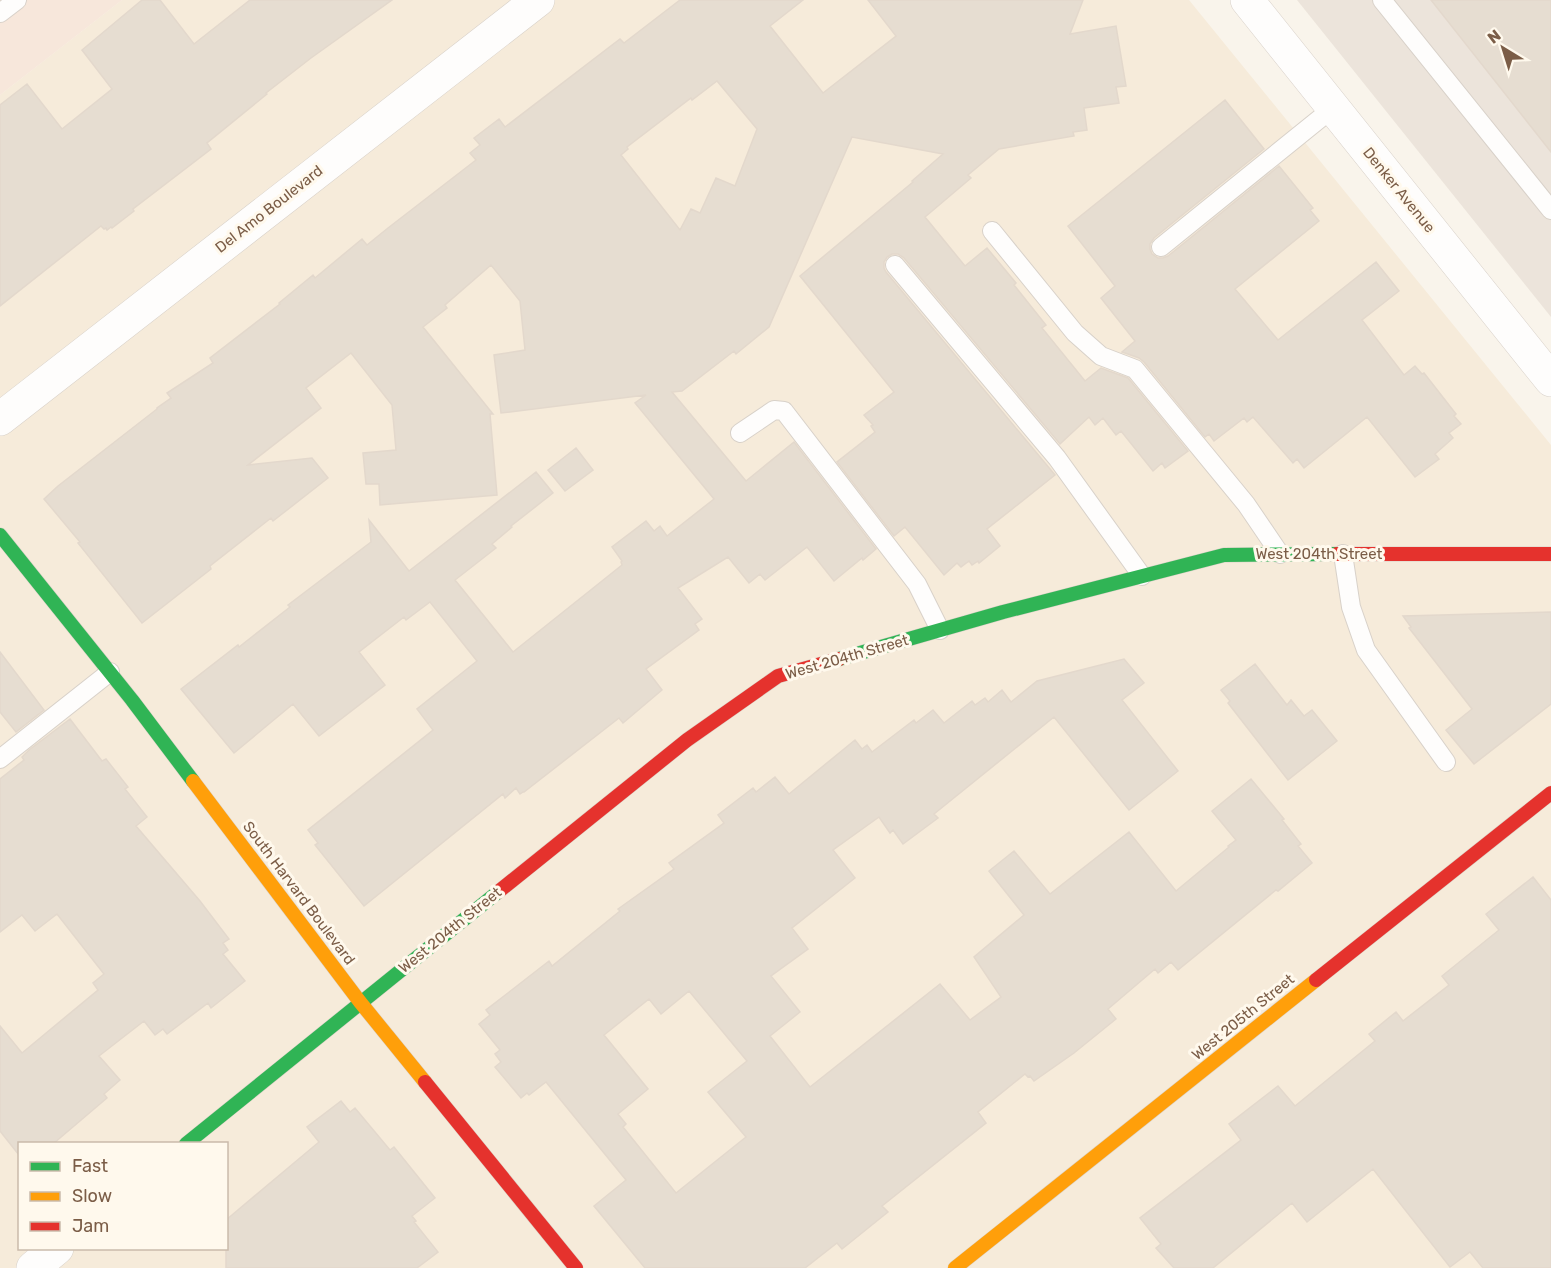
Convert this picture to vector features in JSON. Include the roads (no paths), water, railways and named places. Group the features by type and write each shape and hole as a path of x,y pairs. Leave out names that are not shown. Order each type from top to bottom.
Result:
{"street":[{"name":"Del Amo Boulevard","path":"0,418 538,0"},
{"name":"Denker Avenue","path":"1247,0 1551,380"},
{"name":"South Harvard Boulevard","path":"0,535 110,672 360,1002 576,1268"},
{"name":"West 204th Street","path":"187,1142 687,740 778,676 1003,612 1224,555 1551,554"},
{"name":"West 205th Street","path":"955,1268 1551,793"},
{"path":"33,1268 55,1250"}],"lane":[{"path":"0,13 17,0"},
{"path":"1382,0 1551,210"},
{"path":"1161,248 1333,108"},
{"path":"992,231 1076,333 1101,356 1135,369 1256,517 1280,554"},
{"path":"895,265 1057,458 1142,576"},
{"path":"740,433 774,410 784,411 916,584 940,630"},
{"path":"1343,554 1351,607 1366,650 1446,762"},
{"path":"0,759 110,672"}]}
